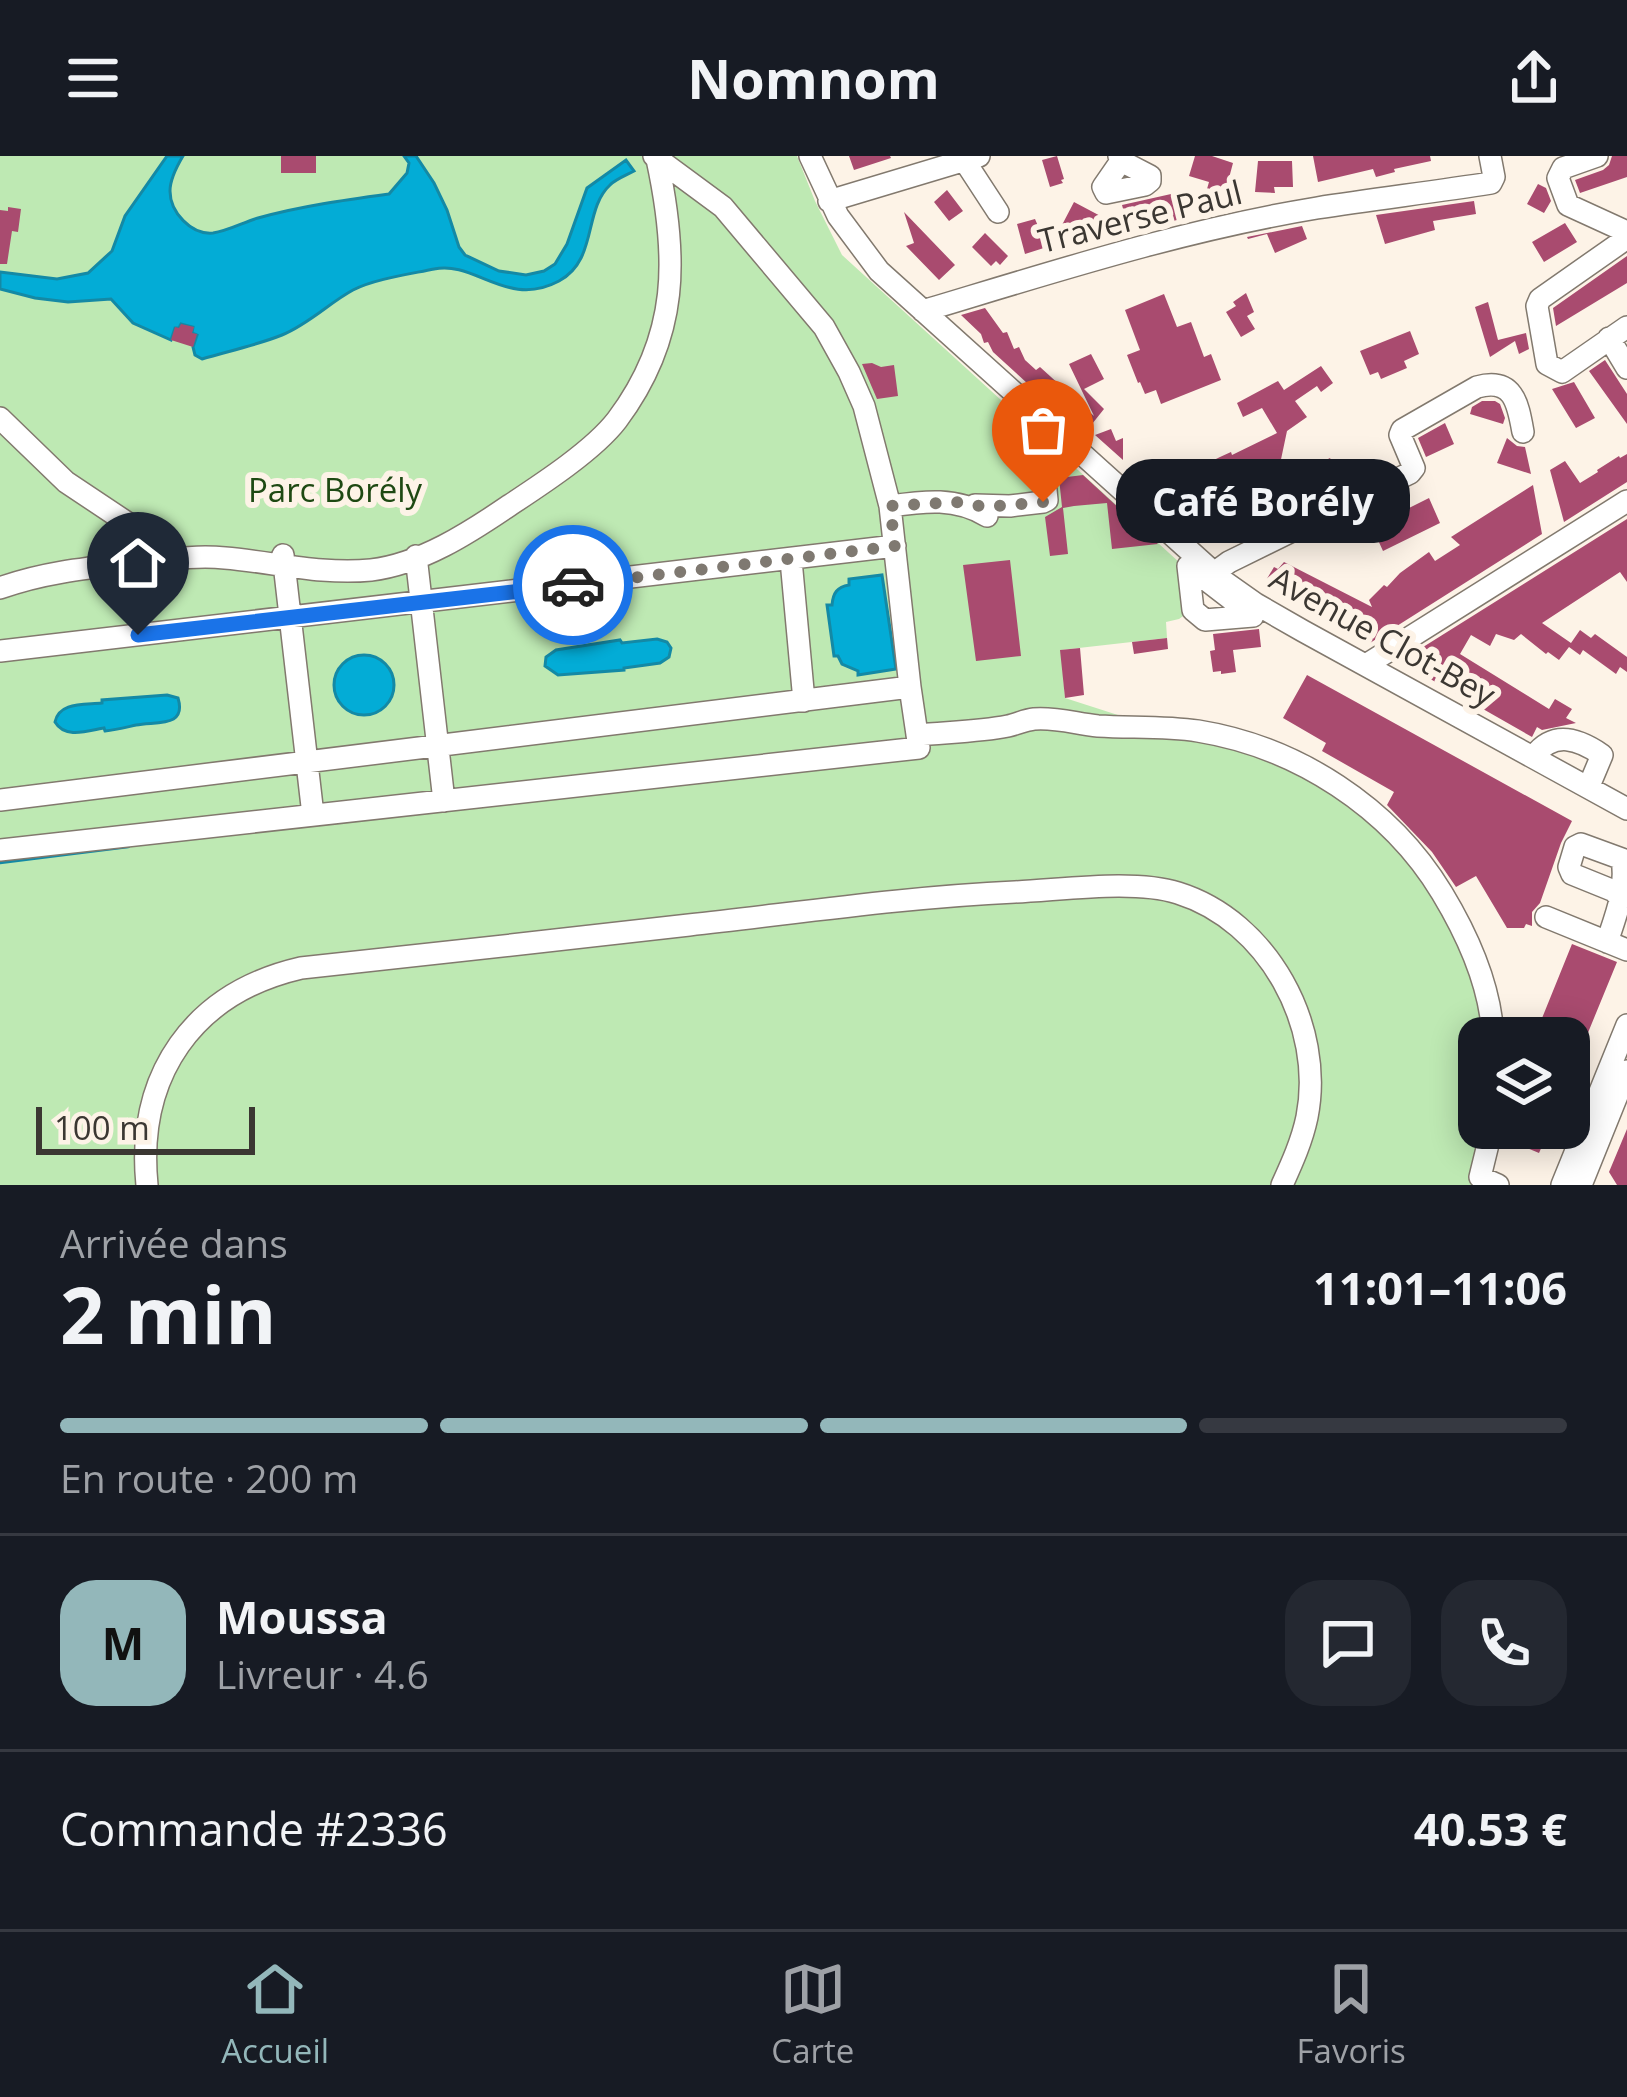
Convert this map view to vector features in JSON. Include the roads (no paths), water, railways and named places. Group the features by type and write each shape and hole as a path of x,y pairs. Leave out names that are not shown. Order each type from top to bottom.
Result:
{"street":[{"name":"Avenue Clot-Bey","path":"810,156 829,201 866,257 1204,581 1256,604 1627,808"},
{"name":"Traverse Paul","path":"923,311 1064,267 1221,228 1316,208 1491,183 1490,156"},
{"path":"1597,156 1564,167 1558,178 1568,205 1627,235 1540,299 1537,306 1547,364 1552,369 1562,372 1618,332 1627,368"},
{"path":"0,850 919,748 890,506 864,406 824,327 723,207 656,157"},
{"path":"0,588 71,569 180,558 377,569 452,544 596,442 616,421 649,366 663,332 671,278 672,239 656,157"},
{"path":"829,201 972,158 998,212"},
{"path":"1204,581 1229,562 1410,473 1414,468 1402,430 1477,387 1489,384 1508,390 1519,406 1523,432"},
{"path":"0,418 66,482 180,558"},
{"path":"890,506 956,502 977,510 1043,502 1046,490"},
{"path":"1366,665 1627,501"},
{"path":"0,652 895,546"},
{"path":"416,556 444,801"},
{"path":"791,560 804,701"},
{"path":"284,561 313,815"},
{"path":"0,800 910,687"},
{"path":"917,734 1006,727 1033,719 1144,726 1198,731 1257,745 1305,767 1347,791 1384,823 1435,881 1477,964 1492,1017"},
{"path":"1534,756 1540,748 1561,740 1582,741 1602,755 1593,788"},
{"name":"Avenue Clot-Bey","path":"1593,788 1627,798"},
{"path":"147,1185 144,1154 152,1097 173,1054 205,1015 237,992 275,974 963,894 1144,887 1190,897 1250,934 1297,1009 1308,1046 1308,1115 1282,1185"},
{"path":"1546,917 1617,946 1622,899"},
{"path":"1562,1185 1627,1024"},
{"path":"1602,1185 1585,1175 1627,1071"},
{"path":"1487,1149 1480,1178 1498,1185"}],"water":[{"path":"167,156 183,156 170,186 178,214 197,230 213,233 290,210 389,194 407,173 409,163 404,156 416,156 434,183 465,255 499,271 526,275 555,264 587,188 626,160 634,171 602,195 580,261 559,281 523,290 449,268 392,277 353,290 282,335 202,359 195,355 193,327 181,324 171,340 133,323 111,299 68,302 0,289 0,272 57,279 88,273 112,251 125,216"},
{"path":"882,575 896,669 858,675 834,656 827,605 832,605 839,589 849,585 849,579"},
{"path":"657,639 671,648 669,657 660,663 558,675 545,666 546,657 556,650"},
{"path":"364,655 385,664 394,685 385,706 364,715 343,706 334,685 343,664"},
{"path":"167,695 178,698 180,708 168,721 77,732 64,731 55,722 61,711 73,706"}],"waterway":[{"path":"0,862 128,846"}],"place":[{"name":"Café Borély","path":"1043,502"}],"park label":[{"name":"Parc Borély","path":"335,489"}]}
